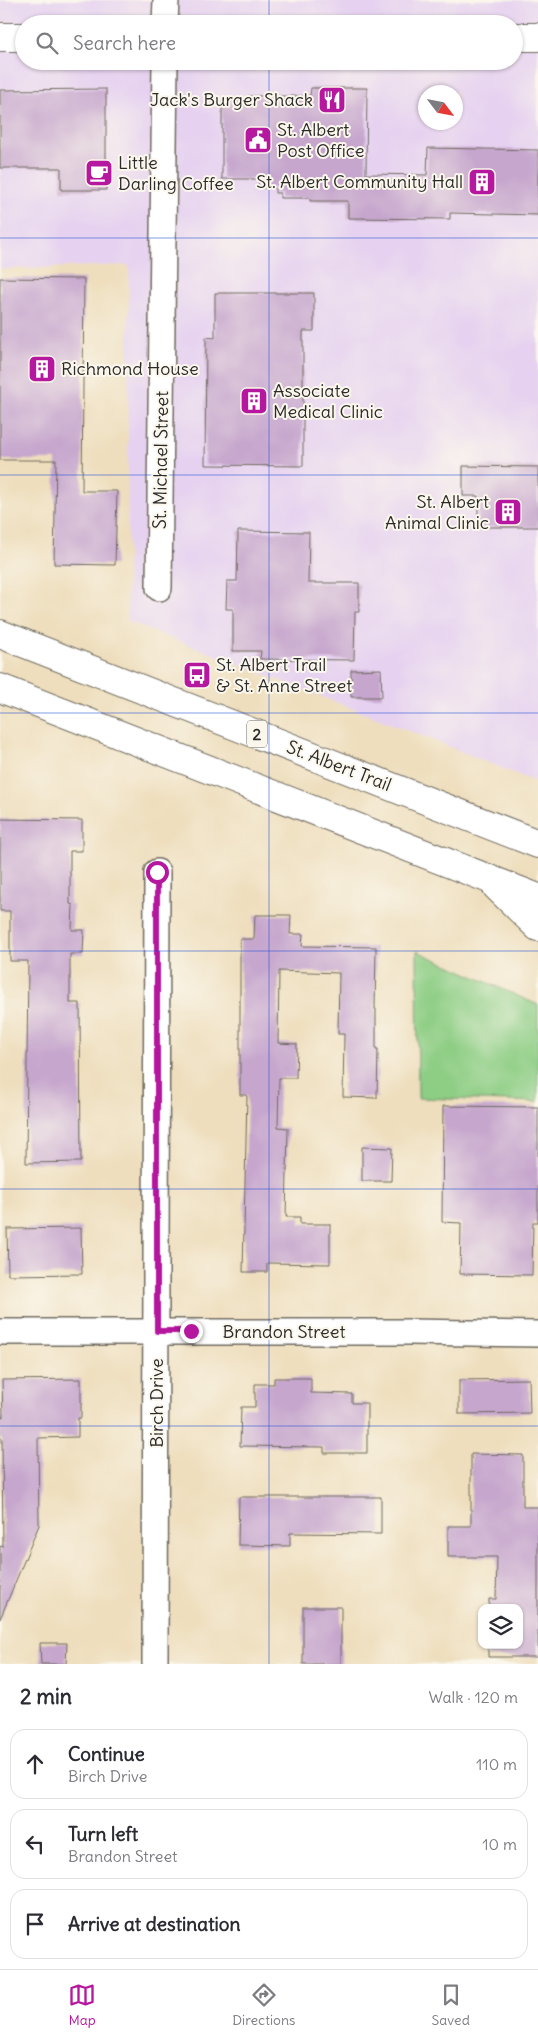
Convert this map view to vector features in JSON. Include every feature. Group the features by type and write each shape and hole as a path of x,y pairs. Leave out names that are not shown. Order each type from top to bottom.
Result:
{"main road":[{"path":"0,37 15,37"},
{"path":"523,37 538,37"},
{"name":"St. Albert Trail","path":"0,634 530,835"},
{"path":"0,688 538,898"},
{"path":"489,879 538,927"}],"street":[{"path":"166,0 166,15"},
{"name":"St. Michael Street","path":"159,588 165,70"},
{"name":"Birch Drive","path":"155,1664 157,872"},
{"name":"Brandon Street","path":"0,1332 157,1331 538,1334"}],"shaded area":[{"path":"0,0 538,0 538,783 428,738 127,621 129,265 0,269"}],"green space":[{"path":"417,951 538,1005 538,1102 418,1098"}],"building":[{"path":"311,88 367,88 366,174 427,175 428,148 538,150 538,215 450,213 450,219 348,218 348,201 310,201 310,198 280,198 280,193 275,193 275,188 259,188 258,179 222,179 222,102 248,101 248,96 310,96"},
{"path":"106,89 106,190 61,190 61,168 0,168 0,90"},
{"name":"Richmond House","path":"0,278 84,279 82,491 117,491 115,565 54,564 56,460 0,460"},
{"name":"Associate Medical Clinic","path":"215,293 314,293 314,331 303,331 303,466 205,465 206,337 215,338"},
{"name":"St. Albert Animal Clinic","path":"463,466 538,467 538,527 478,527 478,496 463,496"},
{"path":"238,531 309,532 308,583 359,583 359,612 355,612 354,660 260,659 261,651 233,651 233,609 226,609 227,581 237,581"},
{"path":"381,669 382,697 351,697 351,670"},
{"path":"0,819 82,820 82,851 70,851 70,904 73,905 72,930 84,930 83,954 70,954 70,1003 80,1003 81,1162 26,1163 28,961 10,961 10,911 0,911"},
{"path":"255,915 291,915 290,934 303,934 302,946 376,947 377,1098 343,1097 344,1034 338,1034 339,973 279,971 278,1043 297,1044 296,1078 279,1078 278,1127 288,1128 286,1217 300,1217 300,1224 330,1224 330,1264 267,1263 267,1272 243,1272 247,1095 240,1095 240,939 254,939"},
{"path":"443,1106 538,1107 538,1222 533,1222 532,1275 460,1274 461,1223 442,1222"},
{"path":"362,1147 392,1148 391,1181 362,1181"},
{"path":"81,1228 82,1274 8,1275 7,1229"},
{"path":"274,1378 311,1378 311,1393 352,1394 352,1403 367,1403 367,1453 324,1453 324,1447 240,1446 241,1407 255,1407 255,1384 274,1384"},
{"path":"81,1379 81,1418 78,1418 78,1437 38,1438 39,1525 0,1619 0,1546 3,1547 2,1438 0,1438 0,1417 3,1417 2,1380"},
{"path":"529,1379 530,1413 459,1414 459,1380"},
{"path":"471,1454 523,1455 523,1507 538,1507 538,1657 488,1657 488,1649 523,1649 523,1604 489,1604 489,1599 496,1599 497,1557 448,1557 448,1526 471,1526"},
{"path":"239,1497 381,1497 381,1534 290,1533 290,1546 238,1545"},
{"path":"303,1607 341,1607 341,1664 303,1664"},
{"path":"40,1643 67,1643 66,1664 41,1664"}],"place":[{"name":"Jack's Burger Shack","path":"332,100"},
{"name":"St. Albert Post Office","path":"258,140"},
{"name":"Little Darling Coffee","path":"99,173"},
{"name":"St. Albert Community Hall","path":"482,182"},
{"name":"Richmond House","path":"42,369"},
{"name":"Associate Medical Clinic","path":"254,401"},
{"name":"St. Albert Animal Clinic","path":"508,512"},
{"name":"St. Albert Trail & St. Anne Street","path":"197,675"}],"route":[{"path":"157,872 157,1331 191,1331"}]}
